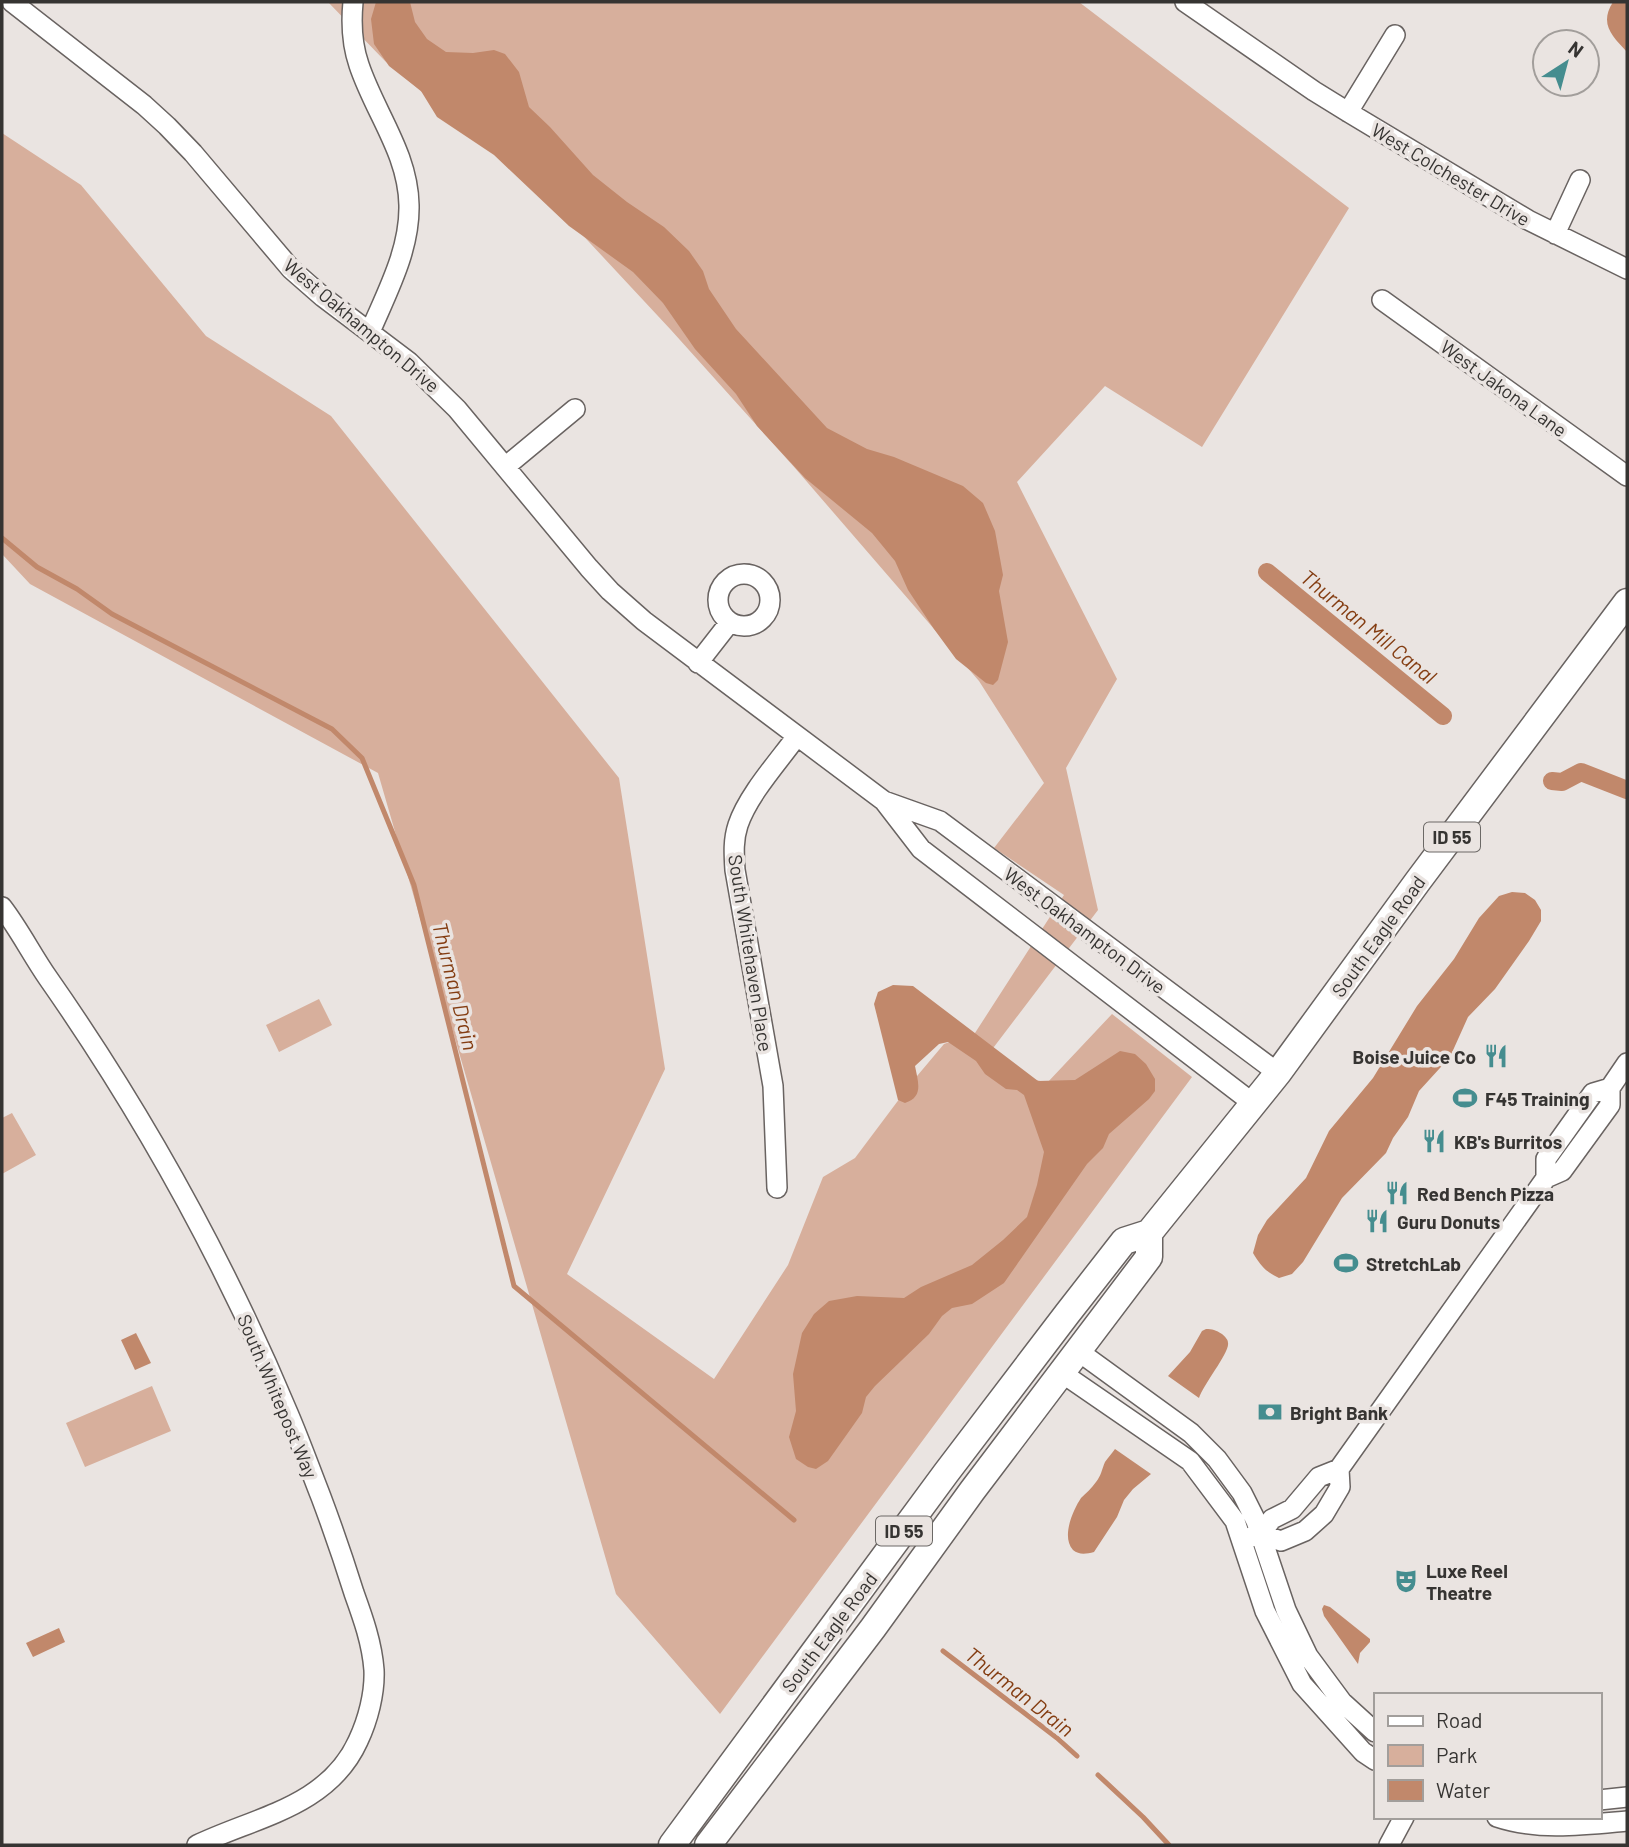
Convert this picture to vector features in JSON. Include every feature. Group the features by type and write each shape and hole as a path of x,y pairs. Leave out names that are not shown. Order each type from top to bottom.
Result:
{"highway":[{"name":"South Eagle Road","path":"672,1845 946,1473 1064,1318 1124,1241 1149,1233 1254,1104 1627,602"},
{"name":"South Eagle Road","path":"709,1843 873,1629 1149,1257 1149,1233"},
{"path":"911,1575 908,1557 911,1547 1060,1345 1066,1331 1064,1318"},
{"path":"709,1843 712,1825 735,1790 869,1611 875,1588 871,1576"}],"street":[{"name":"West Oakhampton Drive","path":"12,2 144,105 193,153 291,269 436,386 610,591 698,663 884,801 921,849 1254,1104"},
{"path":"353,2 353,38 358,63 400,155 407,180 409,206 402,254 370,332"},
{"name":"West Colchester Drive","path":"1185,2 1348,112 1528,220 1627,269"},
{"path":"1348,112 1395,35"},
{"name":"West Colchester Drive","path":"1555,234 1580,180"},
{"name":"West Jakona Lane","path":"1382,300 1627,476"},
{"path":"505,467 575,409"},
{"path":"698,663 730,622"},
{"name":"South Whitehaven Place","path":"777,1188 773,1086 735,870 734,847 737,827 746,806 797,736"},
{"name":"West Oakhampton Drive","path":"884,801 940,821 1278,1073"},
{"name":"South Whitepost Way","path":"2,907 141,1121 184,1196 239,1303 288,1413 331,1525 369,1638 374,1672 370,1708 358,1743 339,1770 315,1793 279,1813 197,1845"},
{"path":"1251,1537 1272,1519 1292,1509 1319,1477 1339,1469 1546,1178 1546,1159 1593,1093 1610,1088 1627,1063"},
{"path":"1078,1352 1191,1433 1217,1459 1242,1493 1256,1521 1251,1537 1265,1611 1302,1684 1363,1752 1374,1759"},
{"path":"1062,1373 1190,1461 1235,1521 1251,1537 1308,1656 1342,1702 1374,1731"},
{"path":"1251,1537 1281,1541 1305,1531 1324,1514 1340,1486 1339,1469"},
{"path":"1601,1800 1627,1797"},
{"path":"1389,1845 1403,1819"},
{"path":"1502,1819 1565,1827 1627,1821"}],"green space":[{"path":"328,2 1079,2 1349,208 1202,447 1105,386 1017,482 1117,679 1066,768 1098,910 981,1064 1047,1083 1112,1014 1192,1077 720,1714 616,1594 378,773 30,584 2,554 2,133 81,185 206,336 331,416 619,778 665,1069 567,1274 714,1379 788,1265 823,1177 855,1158 944,1044 975,1033 1064,895 994,848 1044,783 979,681 795,468 671,330 549,199 385,61"},
{"path":"319,999 332,1025 279,1052 266,1025"},
{"path":"12,1113 36,1155 2,1174 2,1118"},
{"path":"152,1386 171,1431 85,1467 66,1423"}],"water":[{"path":"376,2 410,2 415,22 427,39 446,52 473,53 494,50 505,54 519,72 529,107 593,175 664,227 689,251 703,271 709,289 736,329 827,428 867,449 894,457 963,486 983,503 995,531 1003,575 999,591 1008,642 998,680 993,685 986,683 956,659 908,590 895,561 872,533 805,478 757,426 736,394 695,349 663,303 633,272 569,226 494,155 437,117 421,91 389,66 374,44 371,19"},
{"path":"1613,2 1627,2 1627,52 1612,35 1607,23"},
{"path":"1512,892 1525,893 1535,900 1541,910 1541,921 1529,941 1495,989 1468,1017 1450,1057 1419,1091 1408,1117 1386,1153 1342,1198 1303,1262 1292,1274 1279,1278 1270,1273 1253,1253 1258,1235 1267,1220 1306,1178 1329,1131 1373,1078 1417,1006 1454,959 1479,918 1499,896"},
{"path":"893,985 913,986 1038,1081 1075,1080 1120,1051 1135,1054 1146,1064 1155,1079 1155,1091 1109,1134 1103,1148 1087,1164 1004,1283 972,1304 952,1308 942,1316 929,1334 875,1386 866,1397 862,1413 828,1461 816,1469 796,1459 789,1437 796,1411 793,1374 802,1333 814,1314 829,1301 857,1296 904,1298 921,1287 972,1265 1027,1217 1044,1152 1024,1095 1017,1090 1006,1089 985,1074 976,1061 948,1042 939,1044 915,1066 918,1088 915,1097 905,1103 898,1100 874,1004 878,992"},
{"path":"1206,1329 1222,1334 1228,1343 1225,1354 1199,1398 1168,1376"},
{"path":"136,1333 151,1363 135,1370 121,1340"},
{"path":"1115,1449 1151,1474 1124,1500 1117,1517 1094,1552 1078,1553 1073,1550 1068,1538 1072,1516 1081,1498 1098,1480 1105,1462"},
{"path":"1324,1605 1370,1639 1360,1653 1358,1664 1324,1616"},
{"path":"59,1628 65,1642 33,1657 26,1643"}],"waterway":[{"name":"Thurman Drain","path":"2,538 37,567 77,589 112,614 332,729 362,758 414,885 514,1286 794,1520"},
{"name":"Thurman Mill Canal","path":"1267,572 1443,716"},
{"name":"Thurman Mill Canal","path":"1552,781 1562,782 1581,772 1627,790"},
{"name":"Thurman Drain","path":"943,1651 1077,1756"},
{"name":"Thurman Drain","path":"1098,1775 1169,1845"}],"place":[{"name":"Boise Juice Co","path":"1496,1056"},
{"name":"F45 Training","path":"1465,1098"},
{"name":"KB's Burritos","path":"1434,1141"},
{"name":"Red Bench Pizza","path":"1397,1193"},
{"name":"Guru Donuts","path":"1377,1221"},
{"name":"StretchLab","path":"1346,1263"},
{"name":"Bright Bank","path":"1270,1412"},
{"name":"Luxe Reel Theatre","path":"1406,1581"}]}
